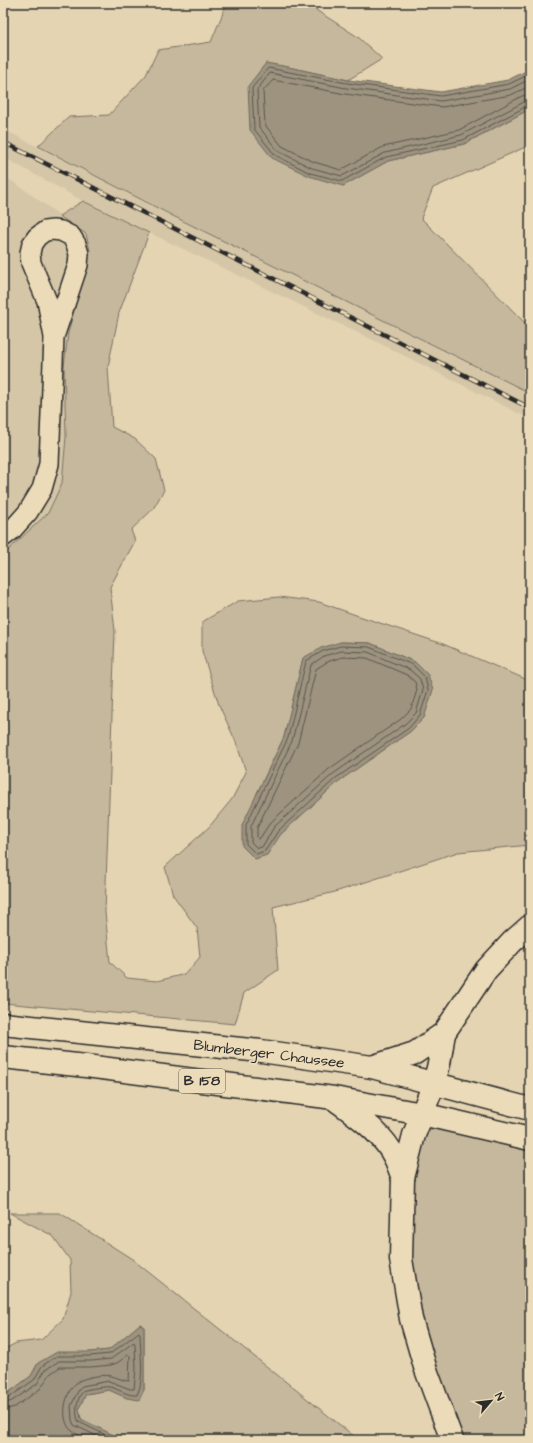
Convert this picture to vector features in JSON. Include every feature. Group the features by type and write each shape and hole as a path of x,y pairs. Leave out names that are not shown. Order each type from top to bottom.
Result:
{"main road":[{"path":"372,1067 415,1053 444,1033 486,970 513,941 530,926"},
{"name":"Blumberger Chaussee","path":"3,1024 261,1051 372,1067 530,1109"},
{"path":"444,1033 434,1083 414,1135 403,1178 401,1259 411,1319 452,1440"},
{"name":"B 158","path":"3,1057 86,1066 334,1098 422,1114 530,1139"},
{"path":"334,1098 368,1125 385,1141 395,1157 403,1178"}],"street":[{"path":"3,537 12,530 28,512 42,489 49,464 54,337 47,301 31,262 30,253 32,244 37,237 45,232 53,230 61,231 71,236 76,244 79,254 78,265 54,337"}],"shaded area":[{"path":"227,3 318,3 316,10 358,37 382,59 348,80 288,67 266,64 343,186 388,161 464,144 530,109 530,145 433,188 421,218 530,328 530,393 173,216 38,146 69,117 109,115 146,75 158,50 211,42"},
{"path":"3,129 173,216 530,393 530,419 371,339 83,201 3,157"},
{"path":"3,176 86,234 90,250 68,333 66,437 62,483 48,513 3,555"},
{"path":"83,201 149,233 119,313 108,367 112,427 135,439 156,459 164,490 153,509 131,530 135,541 110,587 115,631 105,912 110,962 127,978 157,981 185,974 200,957 197,928 173,895 165,867 209,827 232,799 246,772 236,742 219,705 202,651 202,622 238,601 279,597 319,602 443,644 530,681 530,845 458,852 335,892 273,907 278,970 244,993 235,1024 3,1003 3,555 48,513 62,483 66,437 64,367 68,333 90,250 86,234 59,216","holes":["341,642 370,643 415,662 424,718 411,731 339,781 281,834 256,795 284,737 303,658"]},
{"path":"433,1128 530,1151 530,1440 460,1440 420,1325 409,1252 412,1189 416,1164 424,1135"},
{"path":"10,1213 60,1213 132,1259 355,1437 354,1440 123,1440 81,1419 79,1408 86,1394 109,1390 127,1398 144,1390 144,1327 140,1324 109,1350 90,1352 38,1363 31,1376 3,1395 3,1350 16,1343 41,1340 63,1319 71,1292 70,1260 53,1236"}],"water":[{"path":"266,63 348,80 441,92 508,80 530,69 530,109 464,144 388,161 343,186 309,176 272,158 250,130 248,86"},
{"path":"341,642 370,643 415,662 428,675 433,690 424,718 411,731 339,781 281,834 267,855 255,859 242,846 242,825 284,737 303,658 321,648"},
{"path":"140,1324 144,1327 144,1390 139,1400 127,1398 109,1390 86,1394 79,1408 81,1419 123,1440 3,1440 3,1395 31,1376 38,1363 57,1352 90,1352 109,1350"}],"railway":[{"path":"3,142 530,408"}]}
